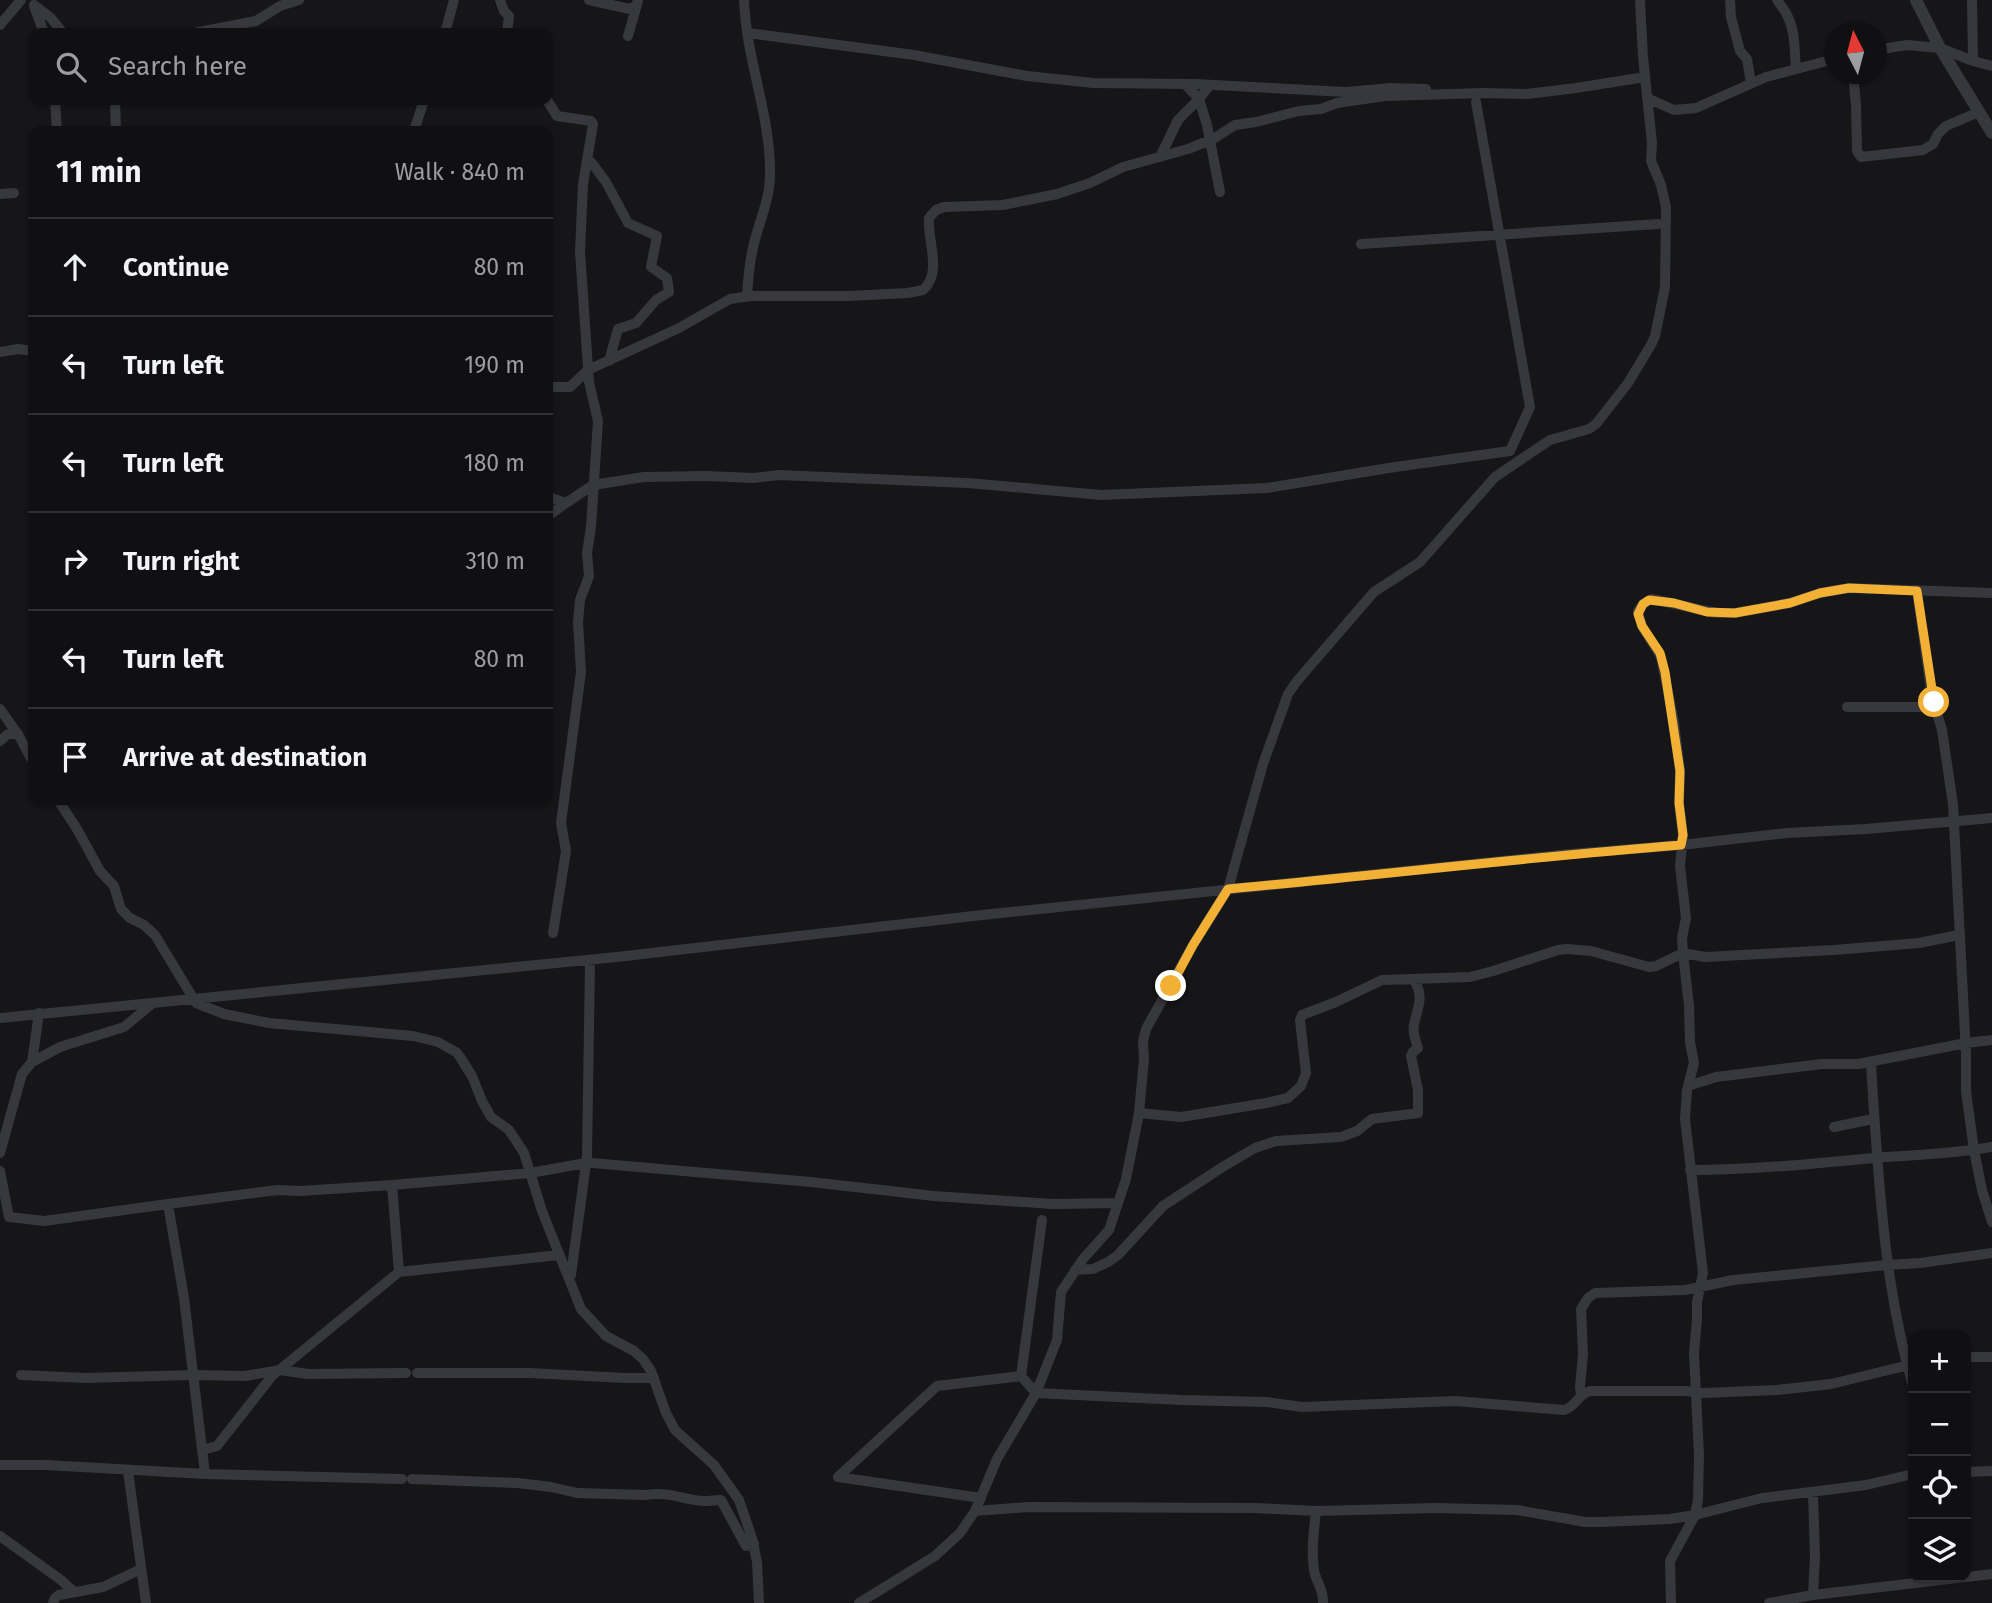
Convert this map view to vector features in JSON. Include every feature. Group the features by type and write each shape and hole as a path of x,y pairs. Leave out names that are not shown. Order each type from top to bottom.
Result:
{"street":[{"path":"0,25 21,0"},
{"path":"220,28 256,21 280,6 299,0"},
{"path":"446,28 454,0"},
{"path":"500,0 509,16 508,28"},
{"path":"589,0 631,9 638,1 628,36"},
{"path":"744,0 768,134 770,176 753,248 747,296"},
{"path":"859,1603 935,1556 960,1533 975,1511 1002,1448 1036,1393 1056,1340 1061,1292 1075,1270 1104,1237 1113,1220 1131,1161 1139,1113 1146,1029 1228,889 1263,764 1288,694 1374,592 1420,562 1495,477 1550,440 1589,429 1596,424 1647,354 1655,335 1665,287 1666,216 1661,185 1651,161 1640,0"},
{"path":"1730,0 1731,17 1740,51 1747,59 1751,83"},
{"path":"1777,0 1787,13 1796,42 1796,68"},
{"path":"1916,0 1940,48 1985,114 1992,133"},
{"path":"1972,0 1973,61"},
{"path":"32,3 42,28"},
{"path":"32,3 59,28"},
{"path":"748,33 914,55 1027,76 1093,83 1185,84 1346,92 1391,88 1444,89 1483,93"},
{"path":"1887,49 1907,46 1940,48 1992,66"},
{"path":"1647,98 1674,110 1687,110 1710,103 1751,83 1824,62"},
{"path":"553,387 570,387 588,370 679,328 724,302 747,296 876,295 923,290 929,285 933,272 929,222 936,210 950,206 1003,205 1057,194 1090,183 1123,167 1188,149 1236,125 1278,115 1321,110 1337,103 1385,96 1527,94 1645,78"},
{"path":"1185,84 1199,99 1220,192"},
{"path":"1854,84 1857,151 1861,157 1923,150 1933,144 1946,126 1985,114"},
{"path":"1160,157 1178,120 1210,85"},
{"path":"553,512 593,485 644,477 753,478 779,475 968,484 1101,495 1267,488 1510,451 1530,407 1476,102"},
{"path":"55,105 57,126"},
{"path":"115,105 116,126"},
{"path":"416,126 423,105"},
{"path":"550,105 557,116 585,119 593,124 583,184 580,252 590,393 597,421 587,554 589,576 580,600 578,622 582,672 561,823 566,852 552,933"},
{"path":"591,162 612,192 628,223 657,236 650,267 667,278 669,292 656,300 636,323 618,329 609,361"},
{"path":"0,194 14,193"},
{"path":"1361,244 1658,224"},
{"path":"0,352 28,350"},
{"path":"553,499 566,503"},
{"path":"1671,1603 1670,1561 1695,1515 1699,1475 1694,1353 1702,1268 1685,1119 1688,1086 1694,1063 1682,953 1686,918 1680,866 1683,835 1679,803 1680,771 1674,722 1661,657 1642,626 1638,614 1643,604 1652,599 1707,612 1735,613 1849,588 1992,593"},
{"path":"1917,591 1934,704 1945,750 1954,822 1966,1043 1966,1091 1974,1150 1992,1223"},
{"path":"1847,707 1920,707 1934,704"},
{"path":"0,709 4,721 18,734 28,753"},
{"path":"0,741 8,734 18,734"},
{"path":"61,805 78,829 100,871 114,886 121,909 155,935 197,1003 211,1010 269,1023 413,1036 438,1042 456,1052 466,1064 491,1117 509,1130 524,1153 542,1211 581,1310 606,1336 643,1359 654,1378 675,1430 714,1465 739,1500 754,1544 759,1603"},
{"path":"0,1018 617,957 982,915 1570,854 1786,833 1992,818"},
{"path":"1139,1113 1181,1117 1288,1097 1301,1086 1306,1073 1300,1020 1302,1015 1376,982 1482,975 1558,950 1591,951 1648,967 1656,966 1682,953 1704,957 1834,950 1919,943 1959,935"},
{"path":"572,1275 589,1163 590,963"},
{"path":"1075,1270 1093,1269 1108,1262 1118,1255 1163,1206 1255,1148 1276,1142 1317,1137 1337,1138 1351,1134 1372,1119 1418,1113 1418,1090 1411,1056 1418,1048 1413,1027 1420,999 1414,980"},
{"path":"32,1062 60,1047 124,1027 153,1002"},
{"path":"0,1153 22,1077 32,1062 39,1013"},
{"path":"1688,1086 1716,1077 1822,1064 1851,1065 1992,1040"},
{"path":"1871,1062 1873,1119 1887,1265 1908,1356"},
{"path":"1834,1127 1873,1119"},
{"path":"1690,1170 1727,1170 1992,1147"},
{"path":"0,1171 9,1217 44,1222 278,1190 392,1185 530,1173 589,1163 811,1182 934,1196 1053,1204 1118,1203"},
{"path":"392,1185 399,1272"},
{"path":"168,1204 184,1298 205,1474"},
{"path":"1042,1220 1021,1376 1036,1393 1181,1401 1250,1401 1302,1407 1455,1401 1564,1410 1571,1407 1586,1392 1748,1392 1805,1387 1908,1365"},
{"path":"1581,1395 1581,1309 1592,1294 1685,1290 1733,1280 1920,1263 1992,1253"},
{"path":"202,1450 217,1446 272,1376 399,1272 559,1255"},
{"path":"1971,1357 1992,1357"},
{"path":"21,1375 85,1378 245,1376 280,1370 308,1374 529,1373 654,1378"},
{"path":"981,1498 838,1476 937,1386 1021,1376"},
{"path":"0,1465 518,1483 577,1493 675,1495 702,1501 722,1500 746,1546 754,1544"},
{"path":"128,1471 146,1603"},
{"path":"1971,1472 1992,1471"},
{"path":"975,1511 1028,1507 1254,1508 1316,1511 1436,1508 1517,1510 1585,1522 1695,1515 1762,1498 1866,1485 1908,1475"},
{"path":"1813,1492 1813,1595"},
{"path":"1316,1511 1313,1560 1324,1596 1323,1603"},
{"path":"0,1536 74,1592"},
{"path":"53,1603 59,1595 103,1587 141,1569"},
{"path":"1971,1576 1992,1574"},
{"path":"1769,1603 1917,1582"}],"route":[{"path":"1171,986 1228,889 1681,845 1683,835 1679,803 1680,771 1665,672 1660,653 1642,626 1638,614 1643,604 1649,600 1674,603 1707,612 1735,613 1849,588 1917,591 1934,702"}]}
